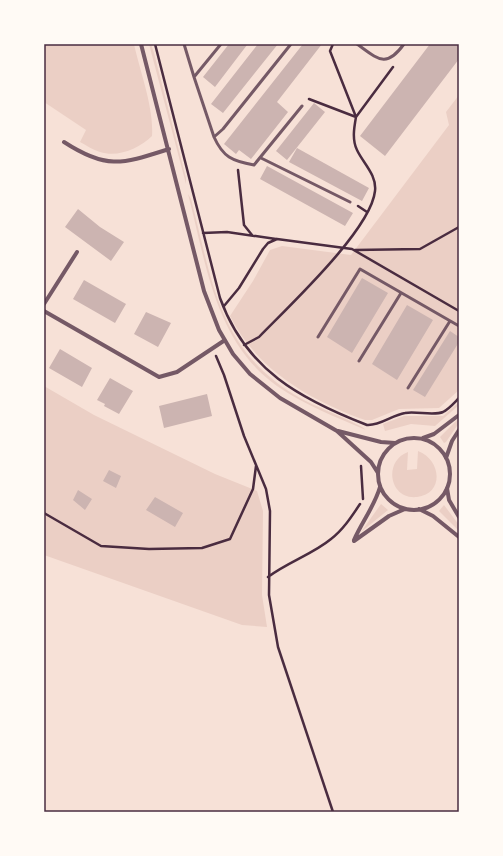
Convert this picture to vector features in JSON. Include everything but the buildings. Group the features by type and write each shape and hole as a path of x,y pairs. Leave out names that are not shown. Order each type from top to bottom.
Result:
{"street":[{"path":"141,44 204,291 213,317 225,340 241,364 268,389 291,405 337,431 371,462 378,473"},
{"path":"64,142 92,159 109,162 127,160 169,149"},
{"path":"44,304 77,252"},
{"path":"44,311 159,377 177,372 225,340"},
{"path":"422,439 434,434 459,415"},
{"path":"446,459 452,441 459,430"},
{"path":"337,431 381,442 395,443"},
{"path":"380,487 376,498 361,522 354,540 389,516 405,509 419,509 433,504 443,494 450,476 446,459 436,446 422,439 408,438 395,443 383,455 378,473 380,487 390,501 405,509"},
{"path":"447,487 449,500 459,517"},
{"path":"419,509 433,516 459,537"}],"lane":[{"path":"184,44 214,137 220,151 235,160 254,165 302,106"},
{"path":"194,77 221,44"},
{"path":"214,137 223,129 291,44"},
{"path":"357,44 373,56 383,60 395,56 404,44"},
{"path":"261,158 350,202"},
{"path":"318,337 360,269 459,326"},
{"path":"358,361 401,292"},
{"path":"408,388 450,321"}],"path":[{"path":"154,44 203,233 224,306 233,328 244,345 264,368 286,385 320,405 367,425 373,425 389,417 406,413 440,413 449,408 459,398"},
{"path":"333,44 330,51 356,117"},
{"path":"244,345 259,337 344,248 368,212 375,191 373,176 356,149 353,134 356,117 394,66 395,56"},
{"path":"302,106 308,99 356,117"},
{"path":"235,160 239,178 244,226 252,235"},
{"path":"203,233 227,232 352,249 420,249 459,227"},
{"path":"224,306 239,288 263,249 268,243 277,239"},
{"path":"352,249 459,311"},
{"path":"212,349 224,376 244,436 266,489 270,511 268,578 269,595 278,647 333,812"},
{"path":"268,578 298,558 331,540 340,531 363,500 360,463"},
{"path":"44,513 101,546 149,549 202,548 230,539 254,489 256,465"}],"shaded area":[{"path":"44,44 134,44 149,102 152,136 135,148 114,154 107,154 97,151 80,142 86,130 44,102"},
{"path":"149,44 151,44 154,53 186,178 186,184"},
{"path":"459,95 459,390 439,408 399,409 372,420 365,420 324,403 287,381 255,352 241,335 230,316 253,281 270,250 282,246 351,255 449,125 446,112"},
{"path":"188,194 191,199 206,259 223,313 236,337 252,360 274,380 302,399 363,427 366,430 320,410 287,393 256,368 239,347 226,324 216,299"},
{"path":"44,386 94,415 215,474 257,491 263,511 262,595 267,627 242,625 44,555"},
{"path":"459,402 459,405 435,426 411,424 385,431 383,424 404,416 443,416"},
{"path":"459,418 459,423 444,443 440,437"},
{"path":"418,451 426,455 432,462 437,476 436,484 426,495 417,497 408,496 400,492 395,486 392,471 395,463 400,457 408,452 407,470 417,469"},
{"path":"381,504 388,510 361,532"},
{"path":"444,505 459,525 459,531 439,511"}]}
